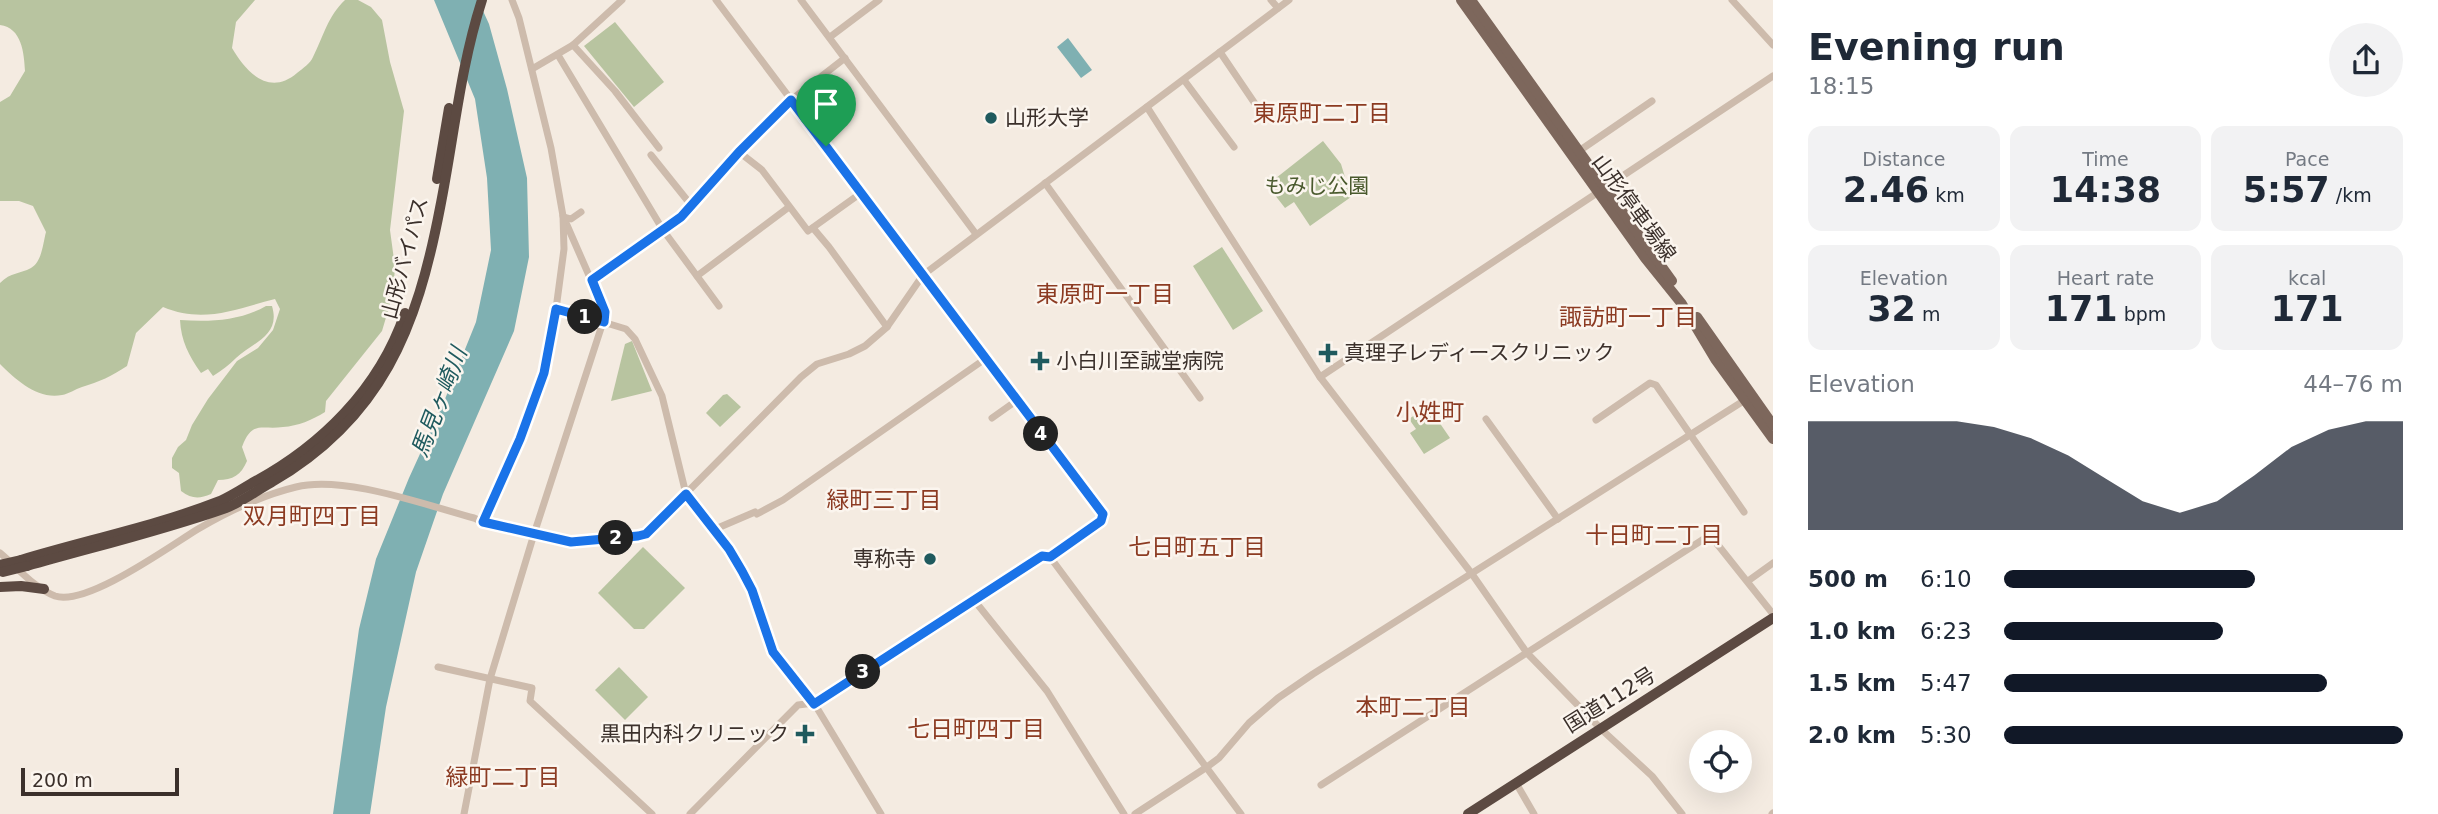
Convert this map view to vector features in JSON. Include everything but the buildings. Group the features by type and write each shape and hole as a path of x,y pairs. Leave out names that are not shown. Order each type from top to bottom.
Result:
{"highway":[{"name":"山形バイパス","path":"445,152 460,53 474,0"},
{"name":"山形バイパス","path":"1,570 221,500 287,464 337,423 377,370 404,317 419,269 458,89 482,0"},
{"path":"0,587 20,586 44,590"},
{"name":"国道112号","path":"1468,814 1773,616"}],"main road":[{"name":"山形停車場線","path":"1461,0 1602,191 1682,304 1715,359 1773,439"},
{"name":"山形停車場線","path":"1471,0 1578,151 1602,191 1682,294 1773,425"}],"street":[{"path":"483,522 520,439 544,373 564,249 563,216 551,148 512,0"},
{"path":"532,69 573,45 622,0"},
{"path":"690,814 798,705 814,704 1042,556 1050,557 1101,521 1103,514 716,0"},
{"path":"801,0 976,234"},
{"path":"830,37 879,0"},
{"path":"1271,0 1278,8"},
{"path":"0,553 44,590 56,596 68,597 135,569 199,528 232,512 296,487 322,483 367,490 474,517 483,522 571,542 646,534 801,377 817,364 849,355 865,346 887,327 923,275 1289,0"},
{"path":"1732,0 1773,44"},
{"path":"573,45 615,91 659,148"},
{"path":"1220,52 1264,117"},
{"path":"558,55 663,230 719,306"},
{"path":"592,280 681,217 739,152 791,100 845,58"},
{"path":"1320,377 1773,76"},
{"path":"1184,80 1234,147"},
{"path":"1578,151 1652,101"},
{"path":"1147,107 1320,377 1472,574 1527,653 1601,729 1652,776 1682,814"},
{"path":"739,152 762,170 808,231 861,193"},
{"path":"651,155 691,205"},
{"path":"1045,183 1200,398"},
{"path":"697,276 789,207"},
{"path":"563,216 571,219 581,212"},
{"path":"464,814 490,679 534,534 604,322 605,312 563,216"},
{"path":"813,228 887,327"},
{"path":"564,249 572,248 579,253"},
{"path":"556,309 626,329 635,339 662,396 686,494 729,549 752,590 773,652 814,704 881,814"},
{"path":"713,530 783,500 985,359"},
{"path":"1596,420 1650,383 1656,385 1744,512"},
{"path":"1135,814 1219,758 1249,723 1278,698 1745,400"},
{"path":"992,418 1016,401"},
{"path":"1486,419 1558,519"},
{"path":"1321,785 1710,535 1773,616"},
{"path":"1050,557 1241,814"},
{"path":"1748,581 1773,562"},
{"path":"974,600 1047,691 1124,814"},
{"path":"438,667 531,688 530,701 652,814"},
{"path":"1516,783 1534,814"}],"green space":[{"path":"0,0 255,0 236,22 232,48 251,73 268,82 277,83 287,80 310,62 330,20 345,0 358,0 371,7 382,20 404,111 390,230 395,267 393,294 382,331 326,401 325,412 294,425 254,430 242,447 247,461 242,470 232,478 218,480 211,494 196,497 181,491 179,473 172,468 172,458 186,440 208,399 237,361 258,348 273,330 280,309 275,299 206,315 178,312 163,307 136,333 127,366 65,394 53,396 36,392 0,364 0,283 35,265 42,252 46,232 33,206 19,201 0,201 0,102 10,96 25,71 17,36 7,27 0,25"},
{"path":"615,22 664,82 634,107 584,46"},
{"name":"もみじ公園","path":"1323,141 1341,164 1351,197 1310,226 1294,202 1285,208 1267,185"},
{"path":"1222,247 1263,311 1233,330 1193,266"},
{"path":"272,306 274,316 273,325 264,337 213,376 208,369 201,373 186,348 180,320 224,319 246,315"},
{"path":"632,341 652,391 611,401 625,344"},
{"path":"727,394 741,407 720,427 706,413"},
{"path":"1428,406 1450,438 1424,454 1410,433 1416,429 1409,419"},
{"path":"643,547 685,588 644,629 634,629 598,593"},
{"path":"619,667 648,697 625,720 595,690"}],"water":[{"path":"434,0 478,0 489,24 527,178 529,257 514,331 443,494 416,572 386,707 370,814 333,814 359,629 376,559 476,322 491,250 487,178 475,99"},
{"path":"1068,38 1092,70 1081,78 1057,47"}],"place":[{"name":"山形大学","path":"991,118"},
{"name":"真理子レディースクリニック","path":"1328,353"},
{"name":"小白川至誠堂病院","path":"1040,361"},
{"name":"専称寺","path":"930,559"},
{"name":"黒田内科クリニック","path":"805,734"}],"district":[{"name":"東原町二丁目","path":"1322,113"},
{"name":"東原町一丁目","path":"1105,294"},
{"name":"諏訪町一丁目","path":"1628,317"},
{"name":"小姓町","path":"1430,412"},
{"name":"緑町三丁目","path":"884,500"},
{"name":"双月町四丁目","path":"312,516"},
{"name":"十日町二丁目","path":"1654,535"},
{"name":"七日町五丁目","path":"1197,547"},
{"name":"本町二丁目","path":"1413,707"},
{"name":"七日町四丁目","path":"976,729"},
{"name":"緑町二丁目","path":"503,777"}],"route":[{"path":"791,100 826,146 1103,514 1101,521 1050,557 1042,556 814,704 773,652 752,590 729,549 686,494 646,534 638,536 571,542 483,522 509,466 544,373 556,309 604,322 605,312 592,280 681,217 739,152 791,100"}],"water label":[{"name":"馬見ヶ崎川","path":"439,402"}]}
